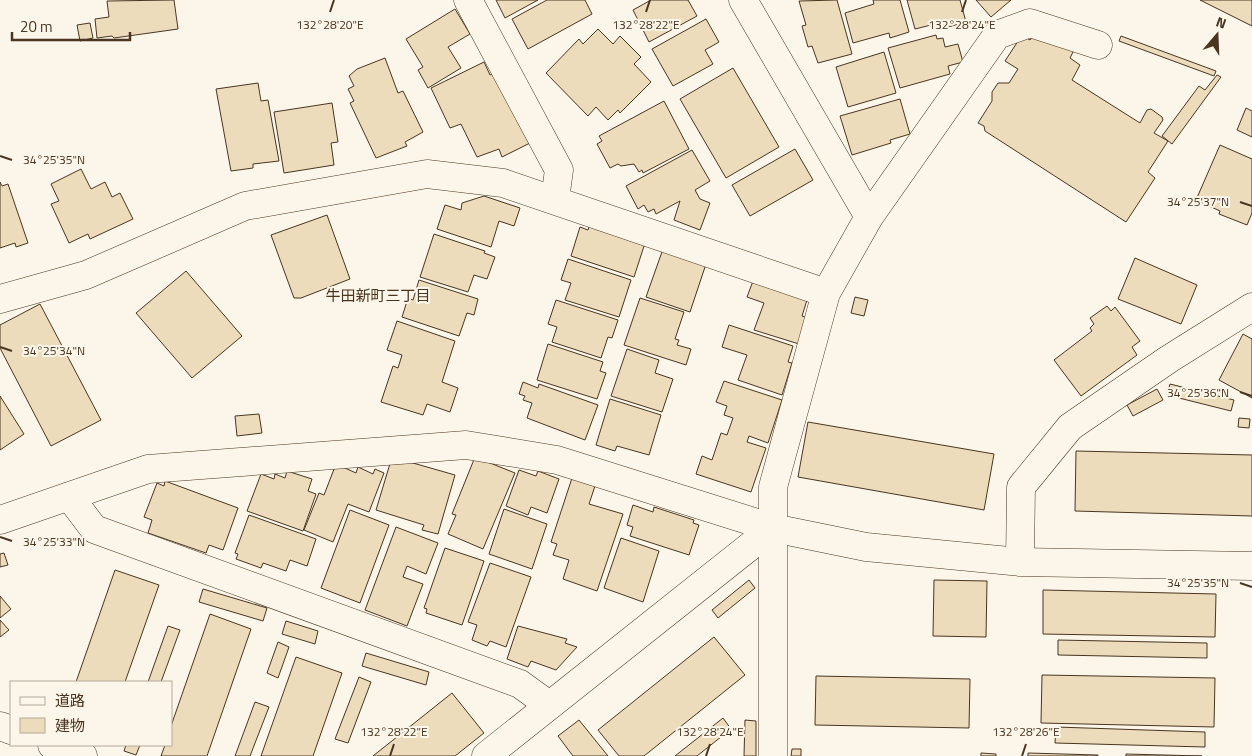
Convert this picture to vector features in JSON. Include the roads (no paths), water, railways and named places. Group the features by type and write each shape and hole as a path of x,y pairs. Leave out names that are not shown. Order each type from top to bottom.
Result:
{"street":[{"path":"468,0 558,170 555,199"},
{"path":"743,0 870,217"},
{"path":"773,756 773,487 826,293 870,217 997,35 1030,23 1098,45"},
{"path":"0,299 86,275 245,206 427,174 503,183 555,199 826,293"},
{"path":"1020,562 1021,487 1070,427 1169,358 1252,307"},
{"path":"0,520 148,469 466,445 557,460 773,528 866,547 1020,562 1252,566"},
{"path":"69,496 94,529 520,684 550,705"},
{"path":"486,756 773,528"},
{"path":"55,746 84,756"}],"district":[{"name":"牛田新町三丁目","path":"378,295"}]}
